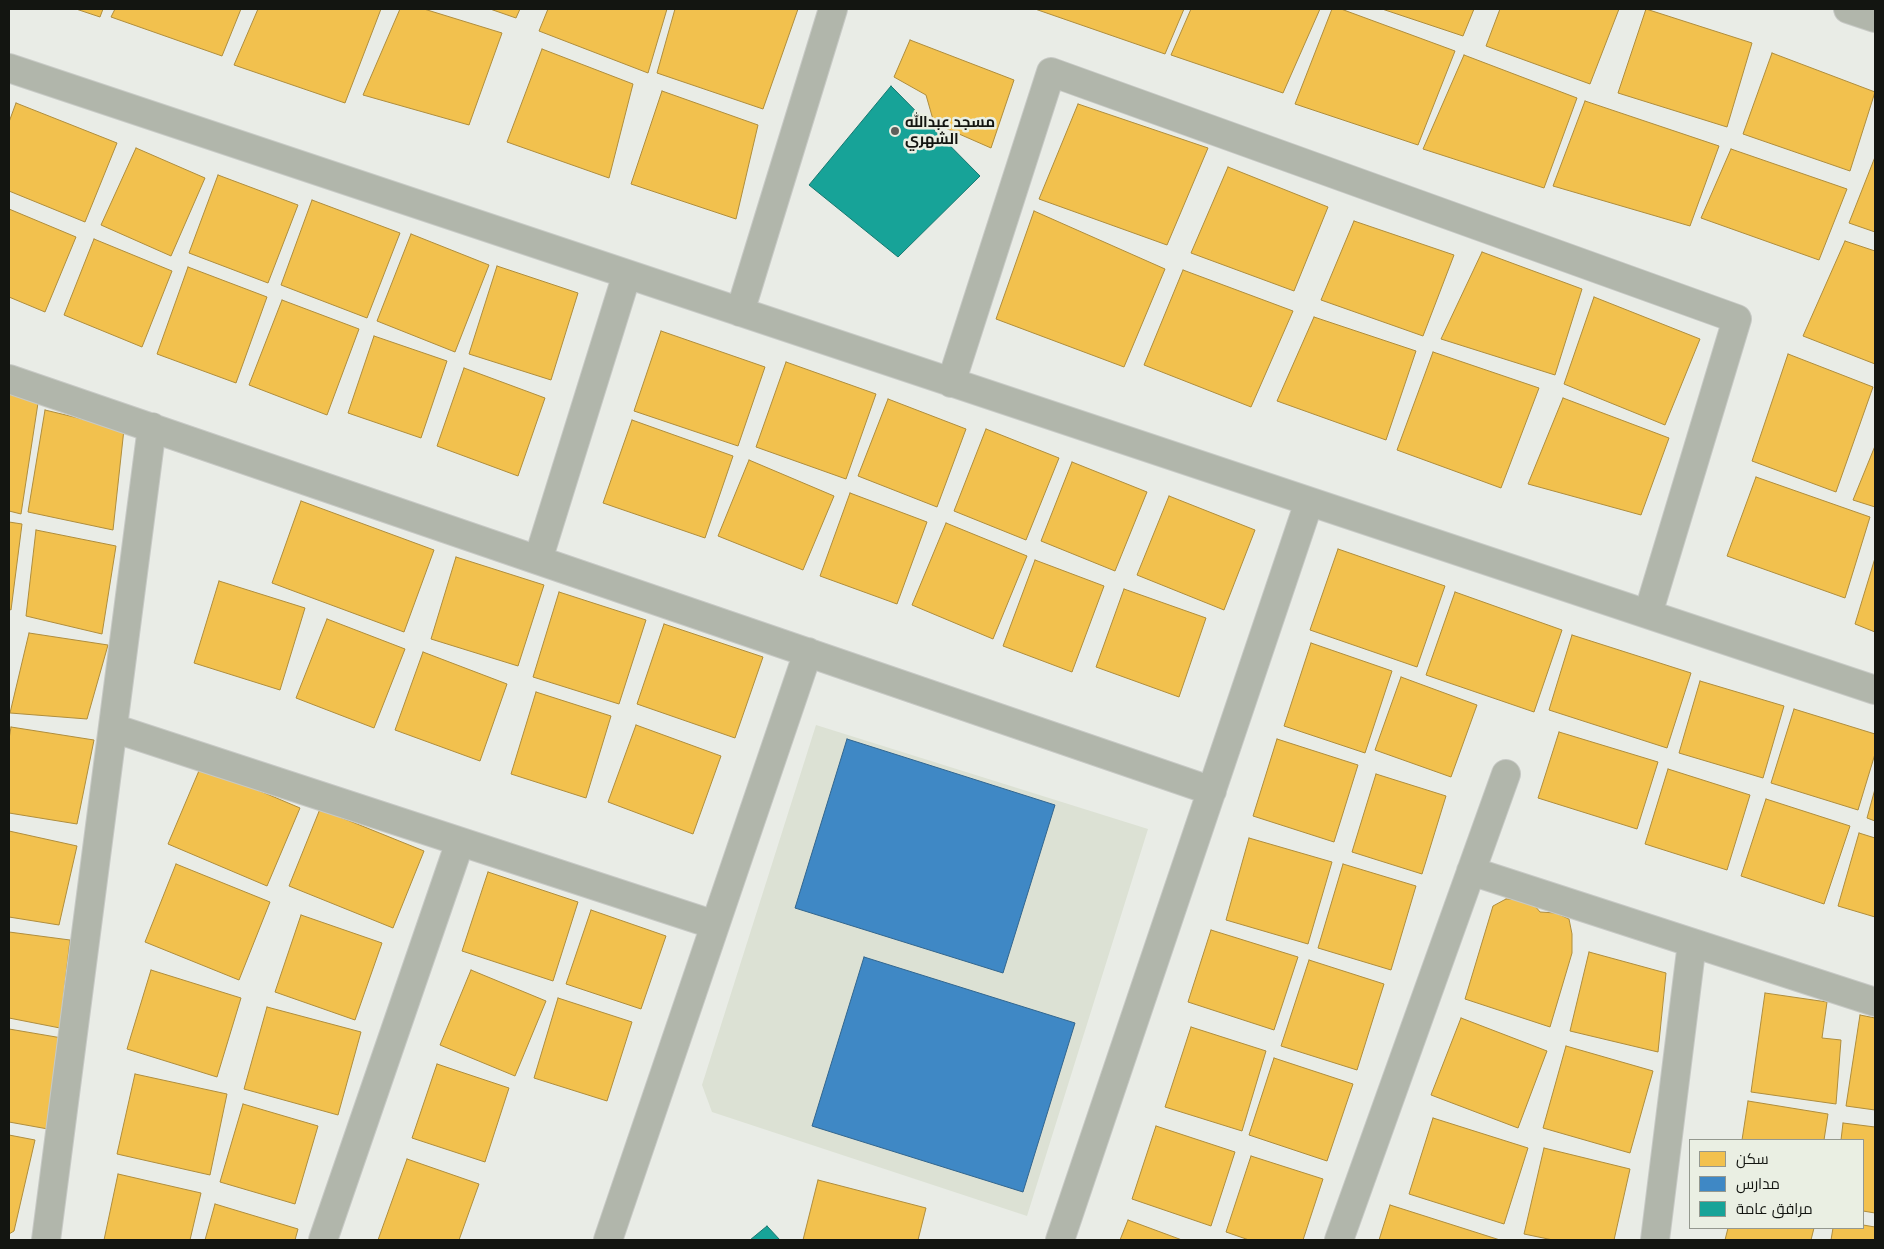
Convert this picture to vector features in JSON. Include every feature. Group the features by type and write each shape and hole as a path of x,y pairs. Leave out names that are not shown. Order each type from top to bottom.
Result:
{"street":[{"path":"740,312 833,9"},
{"path":"1848,9 1875,18"},
{"path":"9,68 1875,690"},
{"path":"951,383 1051,72 1737,319 1648,614"},
{"path":"538,560 627,274"},
{"path":"9,378 1212,791"},
{"path":"46,1240 152,427"},
{"path":"1060,1240 1309,502"},
{"path":"608,1240 808,652"},
{"path":"113,728 715,925"},
{"path":"1339,1240 1506,774"},
{"path":"323,1240 460,842"},
{"path":"1471,871 1875,1002"},
{"path":"1655,1240 1692,943"}],"shaded area":[{"path":"816,725 1148,829 1027,1216 712,1112 702,1085"}],"building: سكن":[{"path":"76,9 103,9 100,17"},
{"path":"115,9 241,9 222,56 111,17"},
{"path":"258,9 381,9 345,103 234,65"},
{"path":"400,9 424,9 502,33 469,125 363,95"},
{"path":"490,9 520,9 516,18"},
{"path":"548,9 667,9 648,73 539,31"},
{"path":"675,9 798,9 763,109 657,73"},
{"path":"1035,9 1184,9 1165,54"},
{"path":"1191,9 1320,9 1283,93 1171,55"},
{"path":"1332,9 1341,9 1455,51 1418,145 1295,104"},
{"path":"1382,9 1474,9 1463,36"},
{"path":"1500,9 1619,9 1590,84 1486,46"},
{"path":"1646,9 1752,43 1727,127 1618,93"},
{"path":"910,40 1014,80 991,148 934,123 926,95 894,77"},
{"path":"542,49 633,84 609,178 507,142"},
{"path":"1772,53 1875,92 1850,171 1743,134"},
{"path":"1464,55 1577,98 1544,188 1423,149"},
{"path":"662,91 758,125 736,219 631,184"},
{"path":"1585,101 1719,146 1690,226 1553,186"},
{"path":"16,103 117,143 85,222 9,191 9,122"},
{"path":"1078,104 1208,148 1167,245 1039,199"},
{"path":"136,148 205,178 171,256 101,225"},
{"path":"1731,149 1847,189 1819,260 1701,218"},
{"path":"1875,157 1875,232 1849,223"},
{"path":"1228,167 1328,207 1294,291 1191,253"},
{"path":"218,175 298,205 268,283 189,253"},
{"path":"312,200 400,233 367,318 281,285"},
{"path":"9,209 76,237 45,312 9,297"},
{"path":"1034,211 1165,269 1124,367 996,319"},
{"path":"1354,221 1454,255 1423,336 1321,300"},
{"path":"411,234 489,265 455,352 377,321"},
{"path":"94,239 172,271 142,347 64,315"},
{"path":"1845,241 1875,251 1875,364 1803,336"},
{"path":"1482,252 1582,289 1555,375 1441,339"},
{"path":"497,266 578,293 551,380 469,354"},
{"path":"188,267 267,297 236,383 157,354"},
{"path":"1183,270 1293,311 1251,407 1144,365"},
{"path":"1594,297 1700,339 1665,425 1564,384"},
{"path":"282,300 359,329 327,415 249,385"},
{"path":"1314,317 1416,351 1386,440 1277,401"},
{"path":"661,331 765,367 738,446 634,411"},
{"path":"374,336 447,361 421,438 348,413"},
{"path":"1433,352 1539,388 1501,488 1397,450"},
{"path":"1788,354 1873,387 1836,492 1752,461"},
{"path":"786,362 876,394 846,479 756,447"},
{"path":"464,368 545,398 518,476 437,446"},
{"path":"9,394 38,403 21,514 9,511"},
{"path":"1563,398 1669,438 1641,515 1528,484"},
{"path":"888,399 966,429 937,507 858,476"},
{"path":"45,410 124,429 113,530 28,512"},
{"path":"632,420 733,456 705,538 603,503"},
{"path":"986,429 1059,458 1026,540 954,511"},
{"path":"1875,446 1875,507 1853,500"},
{"path":"749,460 834,496 803,570 718,536"},
{"path":"1072,462 1147,492 1115,571 1041,541"},
{"path":"1756,477 1870,517 1845,598 1727,556"},
{"path":"850,493 927,522 897,604 820,576"},
{"path":"1169,496 1255,530 1224,610 1137,575"},
{"path":"301,501 434,550 404,632 272,583"},
{"path":"9,522 22,524 11,610 9,609"},
{"path":"946,523 1027,556 993,639 912,605"},
{"path":"36,530 116,546 102,634 26,616"},
{"path":"1338,549 1445,586 1417,667 1310,630"},
{"path":"456,557 544,585 518,666 431,639"},
{"path":"1875,558 1875,632 1855,624"},
{"path":"1035,560 1104,586 1072,672 1003,646"},
{"path":"219,581 305,608 280,690 194,663"},
{"path":"1124,589 1206,618 1179,697 1096,667"},
{"path":"559,592 646,620 619,704 533,677"},
{"path":"1455,592 1562,630 1534,712 1426,675"},
{"path":"327,619 405,649 374,728 296,698"},
{"path":"664,624 763,657 735,738 637,704"},
{"path":"29,633 108,645 87,719 10,713"},
{"path":"1572,635 1691,673 1667,748 1549,710"},
{"path":"1311,643 1392,671 1365,753 1284,726"},
{"path":"423,652 507,684 480,761 395,730"},
{"path":"1401,677 1477,705 1451,777 1375,750"},
{"path":"1700,681 1784,706 1763,778 1679,753"},
{"path":"536,692 611,716 586,798 511,774"},
{"path":"1794,709 1875,734 1875,754 1858,810 1771,783"},
{"path":"636,725 721,756 693,834 608,802"},
{"path":"11,727 94,740 77,824 9,813 9,739"},
{"path":"1559,732 1658,762 1637,829 1538,798"},
{"path":"1277,739 1358,765 1334,842 1253,816"},
{"path":"201,766 300,808 267,886 168,844"},
{"path":"1668,769 1750,795 1727,870 1645,844"},
{"path":"1376,774 1446,796 1422,874 1352,852"},
{"path":"1875,789 1875,821 1867,818"},
{"path":"1766,799 1850,826 1824,904 1741,876"},
{"path":"320,809 424,851 393,928 289,886"},
{"path":"9,831 77,846 59,925 9,917"},
{"path":"1859,833 1875,838 1875,917 1838,906"},
{"path":"1249,838 1332,862 1308,944 1226,920"},
{"path":"176,864 270,902 239,980 145,942"},
{"path":"1343,864 1416,886 1391,970 1318,948"},
{"path":"488,872 578,902 553,981 462,951"},
{"path":"1506,899 1521,899 1535,906 1540,912 1556,913 1569,919 1572,934 1572,953 1550,1027 1465,999 1493,906"},
{"path":"591,910 666,936 641,1009 566,984"},
{"path":"301,915 382,943 355,1020 275,992"},
{"path":"1211,930 1298,957 1274,1030 1188,1002"},
{"path":"9,932 70,940 60,1028 9,1018"},
{"path":"1589,952 1666,973 1658,1052 1570,1031"},
{"path":"1309,960 1384,984 1357,1070 1281,1046"},
{"path":"151,970 241,998 217,1077 127,1049"},
{"path":"471,970 546,1001 515,1076 440,1045"},
{"path":"1765,993 1827,1002 1822,1038 1841,1040 1836,1104 1751,1092"},
{"path":"558,998 632,1022 607,1101 534,1078"},
{"path":"267,1007 361,1032 338,1115 244,1089"},
{"path":"1860,1015 1875,1018 1875,1110 1846,1106"},
{"path":"1461,1018 1547,1051 1518,1128 1431,1095"},
{"path":"1191,1027 1266,1051 1242,1131 1165,1107"},
{"path":"9,1029 62,1038 48,1129 9,1122"},
{"path":"1566,1046 1653,1071 1630,1153 1543,1128"},
{"path":"1274,1058 1353,1084 1327,1161 1249,1135"},
{"path":"437,1064 509,1088 485,1162 412,1138"},
{"path":"135,1074 227,1094 210,1175 117,1154"},
{"path":"1748,1101 1828,1114 1824,1139 1742,1139"},
{"path":"243,1104 318,1126 295,1204 220,1182"},
{"path":"1433,1118 1528,1148 1504,1224 1409,1194"},
{"path":"1843,1123 1875,1127 1875,1213 1864,1211 1864,1139 1841,1139"},
{"path":"1156,1126 1235,1152 1211,1226 1132,1199"},
{"path":"9,1135 35,1140 14,1231 9,1234"},
{"path":"1544,1148 1630,1169 1614,1240 1553,1240 1524,1234"},
{"path":"1251,1156 1323,1179 1303,1240 1249,1240 1226,1232"},
{"path":"407,1159 479,1184 459,1240 378,1240"},
{"path":"118,1174 201,1193 190,1240 104,1240"},
{"path":"818,1180 926,1208 918,1240 803,1240"},
{"path":"215,1204 298,1229 295,1240 205,1240"},
{"path":"1390,1205 1500,1240 1379,1240"},
{"path":"1128,1220 1182,1240 1120,1240"},
{"path":"1864,1225 1875,1227 1875,1240 1831,1240 1833,1229 1864,1229"},
{"path":"1728,1229 1814,1229 1811,1240 1725,1240"}],"building: مدارس":[{"path":"847,739 1055,805 1003,973 795,908"},
{"path":"864,957 1075,1023 1023,1192 812,1126"}],"building: مرافق عامة":[{"name":"مسجد عبدالله الشهري","path":"891,86 980,176 898,257 809,185"},
{"path":"767,1226 780,1240 750,1240"}],"place":[{"name":"مسجد عبدالله الشهري","path":"895,131"}]}
